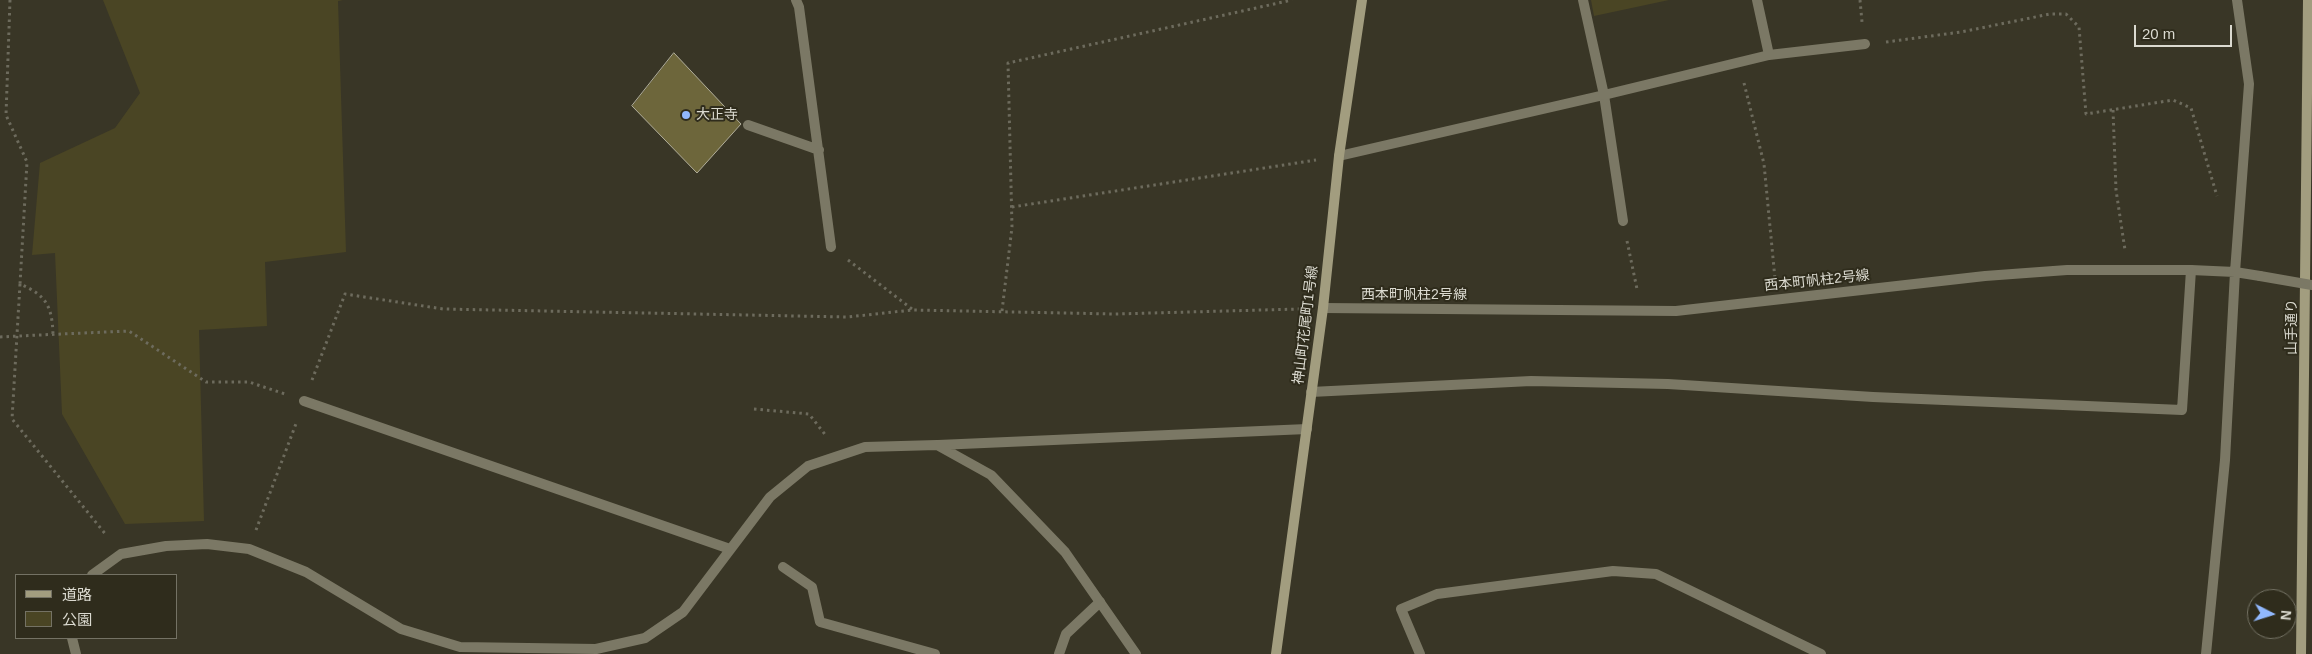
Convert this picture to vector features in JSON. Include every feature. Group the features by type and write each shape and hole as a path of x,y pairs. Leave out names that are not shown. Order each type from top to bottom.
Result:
{"street":[{"path":"796,0 799,6 831,247"},
{"name":"神山町花尾町1号線","path":"1276,654 1323,308 1339,156 1362,0"},
{"path":"1583,0 1604,95 1623,221"},
{"path":"1757,0 1769,55"},
{"path":"2206,654 2225,460 2248,84 2237,0"},
{"name":"山手通り","path":"2301,654 2308,484 2308,0"},
{"path":"1339,156 1769,55 1865,44"},
{"path":"748,125 819,150"},
{"name":"西本町帆柱2号線","path":"1323,308 1676,311 1985,276 2067,270 2235,272 2312,285"},
{"path":"1311,392 1531,381 1668,384 1873,398 2182,410 2191,270"},
{"path":"304,401 730,549"},
{"path":"93,574 121,554 174,545 207,544 249,549 306,572 401,629 460,647 596,649 645,638 683,612 770,497 808,466 866,447 1306,429"},
{"path":"937,444 991,475 1065,552 1136,654"},
{"path":"783,567 812,587 820,622 935,654"},
{"path":"1420,654 1401,610 1437,594 1613,571 1656,574 1822,654"},
{"path":"1059,654 1066,634 1100,602"},
{"path":"72,639 76,654"}],"path":[{"path":"10,0 6,115 27,162 12,419 121,554"},
{"path":"1002,311 1012,227 1008,63 1292,0"},
{"path":"1865,44 1962,32 2050,14 2066,14 2079,27 2086,114 2173,100 2191,108 2215,193 2239,222"},
{"path":"1739,62 1764,164 1776,300"},
{"path":"2113,110 2116,190 2128,270"},
{"path":"1012,207 1339,156"},
{"path":"1623,221 1641,311"},
{"path":"831,247 912,310"},
{"path":"20,284 38,292 52,315 52,334"},
{"path":"249,549 345,294 444,309 848,317 912,310 1115,314 1323,308"},
{"path":"0,337 129,332 206,382 249,382 304,401"},
{"path":"754,409 809,414 841,455"}],"green space":[{"path":"103,0 343,0 338,1 346,252 265,262 267,326 199,330 204,521 125,524 62,414 55,253 32,255 40,163 115,128 140,93"},
{"path":"1591,0 1669,0 1594,16"}],"building":[{"name":"大正寺","path":"674,53 741,124 697,173 632,106"}],"place":[{"name":"大正寺","path":"686,115"}]}
